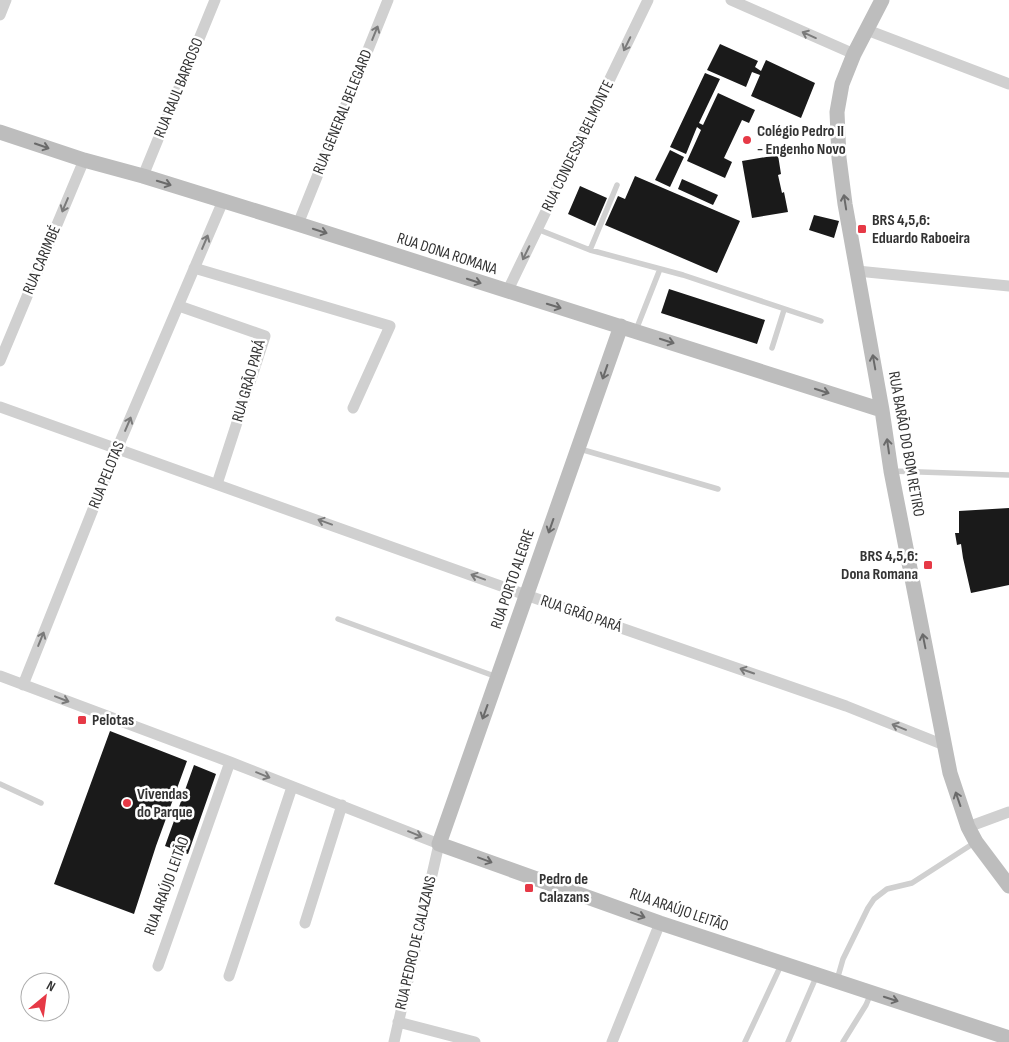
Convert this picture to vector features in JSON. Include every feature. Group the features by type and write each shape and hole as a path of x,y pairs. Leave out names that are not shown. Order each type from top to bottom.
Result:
{"street":[{"path":"0,16 6,0"},
{"name":"RUA RAUL BARROSO","path":"143,176 215,0"},
{"name":"RUA GENERAL BELEGARD","path":"298,224 388,0"},
{"name":"RUA CONDESSA BELMONTE","path":"507,292 648,0"},
{"path":"731,0 854,54"},
{"name":"RUA BARÃO DO BOM RETIRO","path":"882,0 854,54 842,84 837,112 839,158 892,471 950,773 968,827 976,842 1009,886"},
{"path":"867,30 1009,84"},
{"name":"RUA DONA ROMANA","path":"0,132 84,160 143,176 298,224 882,410"},
{"name":"RUA CARIMBÉ","path":"0,361 84,160"},
{"name":"RUA PELOTAS","path":"23,684 117,449 223,201"},
{"path":"194,268 390,326 353,408"},
{"path":"857,271 1009,286"},
{"name":"RUA GRÃO PARÁ","path":"179,306 265,336 217,484"},
{"name":"RUA PORTO ALEGRE","path":"439,844 621,326"},
{"name":"RUA GRÃO PARÁ","path":"0,407 526,595 846,706 944,745"},
{"name":"RUA ARAÚJO LEITÃO","path":"0,676 230,762 439,844 660,923 1009,1038"},
{"name":"RUA ARAÚJO LEITÃO","path":"158,966 230,762"},
{"path":"229,976 292,787"},
{"path":"305,923 342,805"},
{"path":"968,827 1009,812"},
{"name":"RUA PEDRO DE CALAZANS","path":"394,1042 439,844"},
{"path":"612,1042 660,923"},
{"path":"398,1022 476,1042"}],"lane":[{"path":"590,250 617,185"},
{"path":"537,229 590,250 660,269 821,321"},
{"path":"636,331 660,269"},
{"path":"772,348 784,310"},
{"path":"578,449 718,489"},
{"path":"892,471 1009,475"},
{"path":"338,619 497,677"},
{"path":"0,784 41,803"},
{"path":"836,981 843,958 874,899 887,889 912,883 976,842"},
{"path":"745,1042 782,963"},
{"path":"788,1042 817,975"},
{"path":"843,1042 866,1005 871,992"}],"building":[{"path":"720,44 758,61 755,67 761,71 766,60 815,83 801,118 751,96 760,75 752,72 746,87 707,70"},
{"path":"705,73 720,79 699,123 703,125 718,93 755,110 749,123 742,120 724,158 732,162 725,178 687,161 701,130 697,127 686,154 670,147"},
{"path":"670,150 684,157 670,187 655,180"},
{"path":"778,155 781,174 778,175 788,212 752,218 742,161"},
{"path":"635,176 740,221 717,273 605,225 618,196 625,199"},
{"path":"682,179 718,195 713,205 678,189"},
{"path":"580,186 607,198 595,226 568,214"},
{"path":"814,215 839,221 834,238 809,230"},
{"path":"669,289 765,320 757,344 661,313"},
{"path":"1009,508 1009,585 971,593 961,544 957,545 955,533 959,533 959,511"},
{"name":"Vivendas do Parque","path":"110,731 187,761 134,914 54,884"},
{"path":"194,765 216,774 188,854 165,846"}],"place":[{"name":"Colégio Pedro II - Engenho Novo","path":"747,140"},
{"name":"BRS 4,5,6: Eduardo Raboeira","path":"862,229"},
{"name":"BRS 4,5,6: Dona Romana","path":"928,565"},
{"name":"Pelotas","path":"82,720"},
{"name":"Vivendas do Parque","path":"127,803"},
{"name":"Pedro de Calazans","path":"529,888"}]}
